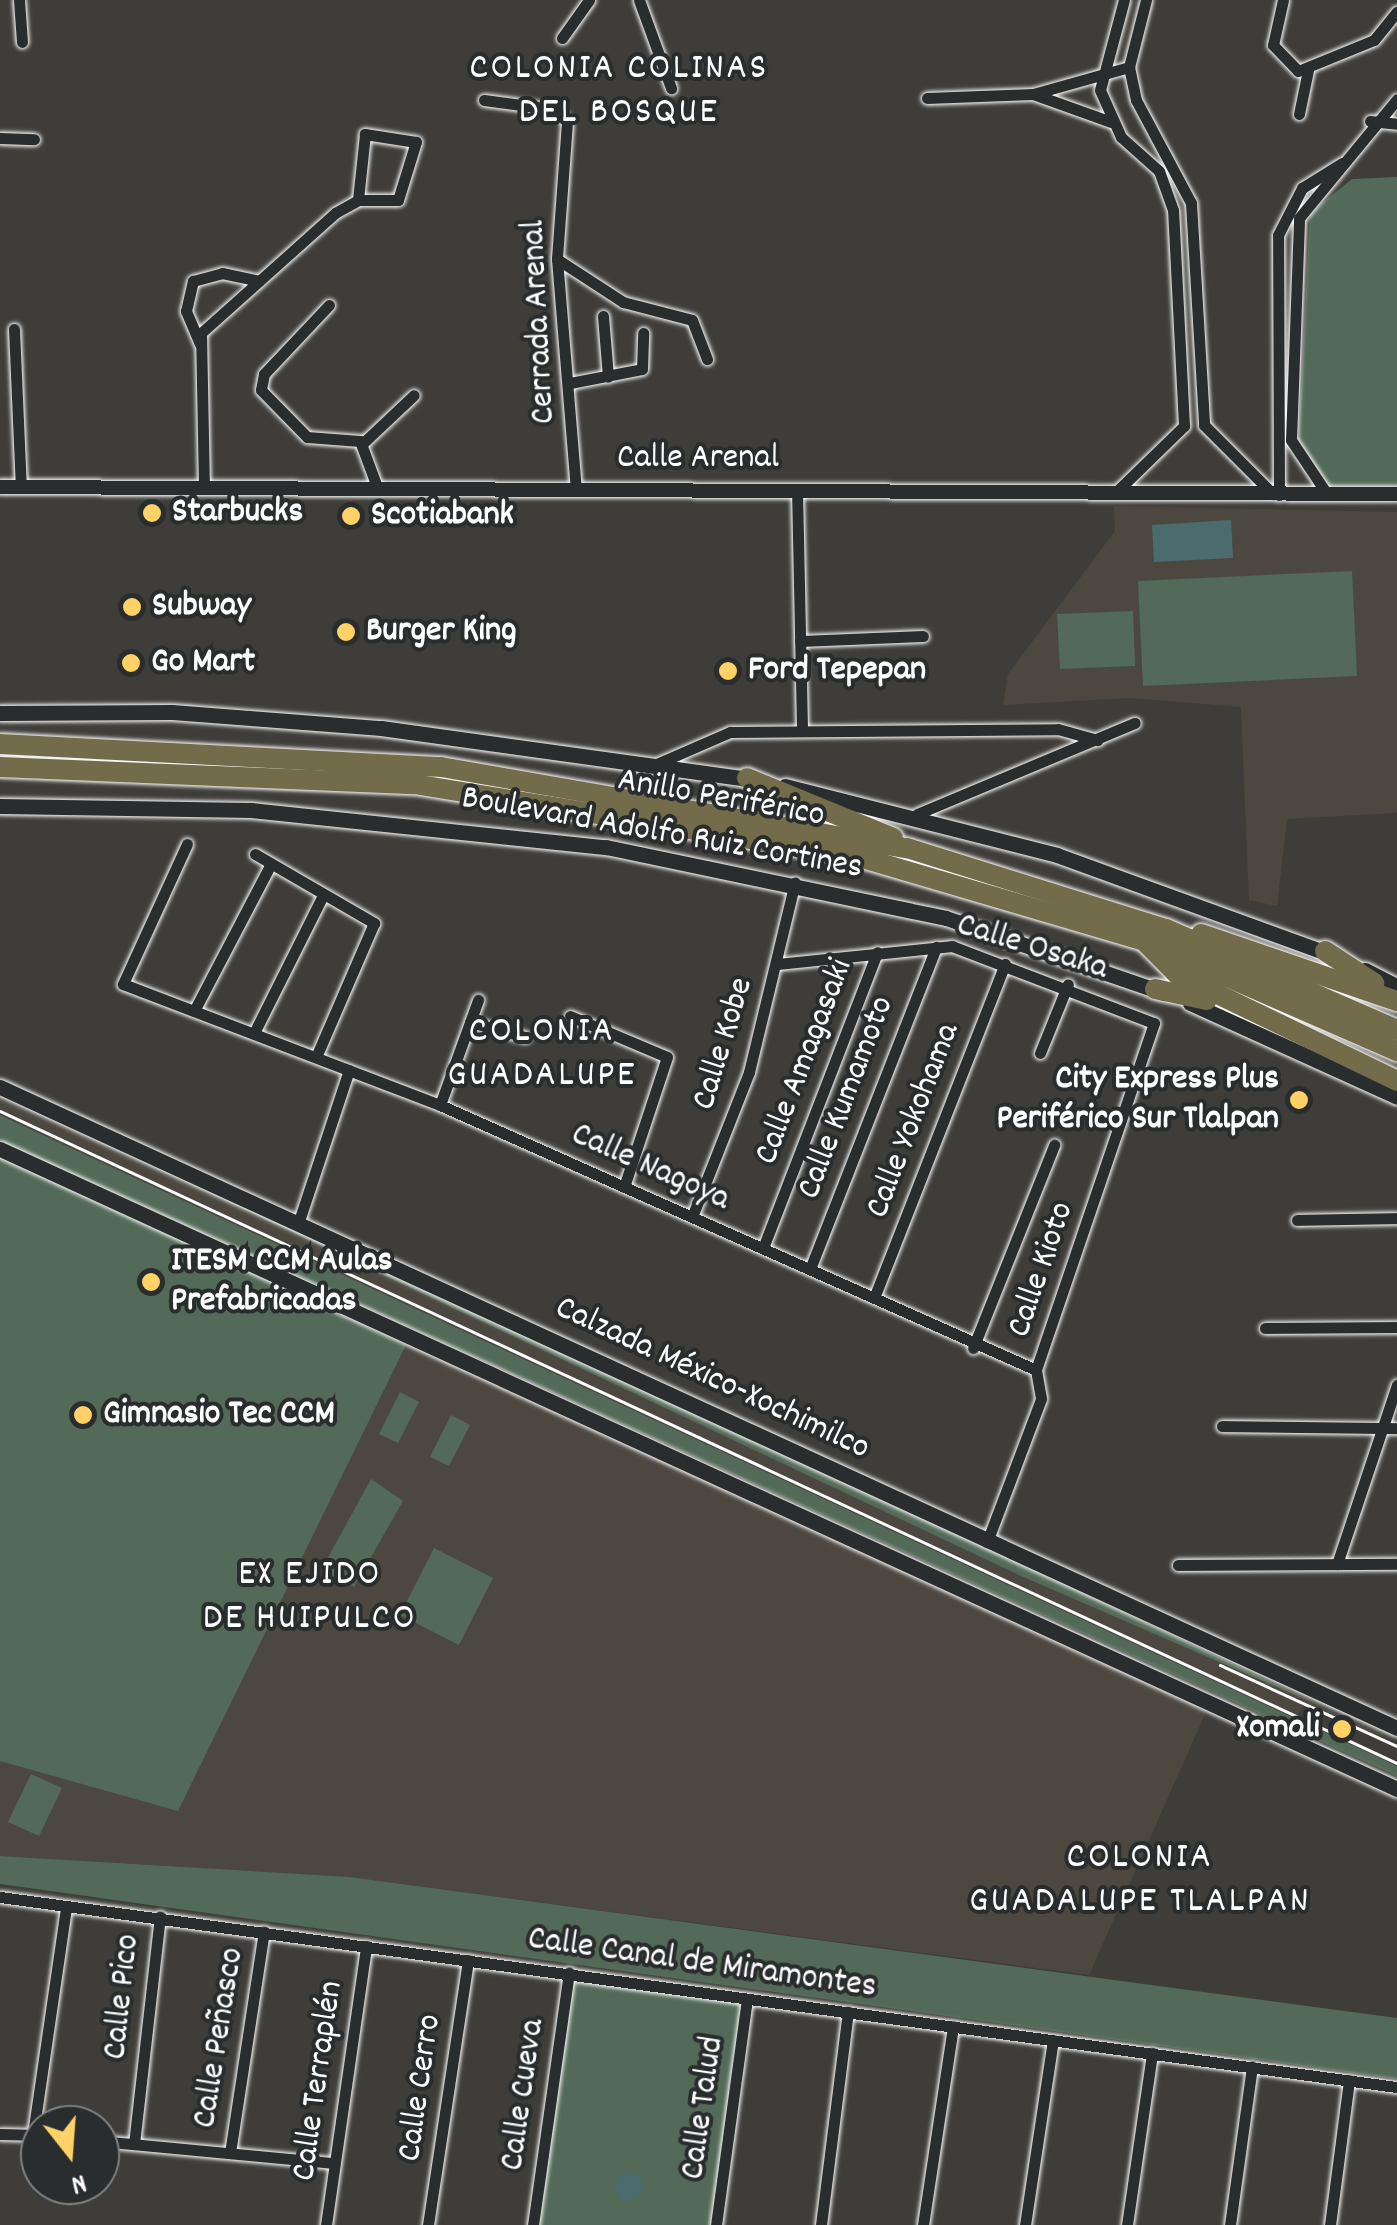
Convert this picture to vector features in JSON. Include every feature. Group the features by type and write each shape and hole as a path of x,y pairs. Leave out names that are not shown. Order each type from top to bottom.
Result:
{"highway":[{"name":"Anillo Periférico","path":"0,744 440,767 908,848 1166,930 1397,1030"},
{"path":"0,776 34,766"},
{"name":"Anillo Periférico","path":"0,767 338,776 694,826 946,877 1145,941 1397,1051"},
{"path":"748,778 908,848"},
{"path":"1166,930 1268,950 1397,999"},
{"path":"1145,941 1178,975 1397,1081"},
{"path":"1325,951 1397,999"},
{"path":"1155,989 1268,1018"}],"main road":[{"name":"Boulevard Adolfo Ruiz Cortines","path":"0,712 172,712 381,728 748,778 917,814 1325,951 1397,986"},
{"name":"Boulevard Adolfo Ruiz Cortines","path":"0,806 251,810 444,826 795,882 946,918 1155,989 1397,1097"},
{"name":"Calzada México-Xochimilco","path":"0,1088 1397,1728"},
{"path":"0,1149 1397,1789"}],"street":[{"path":"19,0 22,42"},
{"path":"562,38 589,0"},
{"path":"639,0 671,88"},
{"path":"1111,122 1101,74 1124,0"},
{"path":"1146,0 1129,67 1136,100 1191,202 1204,425 1276,494"},
{"path":"1283,0 1272,26 1277,57 1308,70 1374,40 1397,12"},
{"path":"927,98 1034,94 1129,67"},
{"path":"1299,114 1308,70"},
{"path":"1034,94 1111,122 1160,171 1173,210 1184,426"},
{"path":"1327,494 1291,440 1299,218 1346,161 1370,121 1397,99"},
{"name":"Cerrada Arenal","path":"484,100 564,114 558,259 576,490"},
{"path":"1370,121 1397,124"},
{"path":"200,344 259,281 358,200 398,200 416,142 365,134 358,200"},
{"path":"0,138 34,140"},
{"path":"1276,494 1278,235 1302,188 1346,161"},
{"path":"558,259 623,302 692,320 707,359"},
{"path":"204,488 200,344 186,310 193,281 222,273 259,281"},
{"path":"329,305 264,374 261,390 307,437 362,444"},
{"path":"603,316 608,376"},
{"path":"14,328 22,487"},
{"path":"570,383 642,370 643,334"},
{"path":"1181,388 1201,386"},
{"path":"362,444 414,395"},
{"path":"1114,494 1184,426 1204,425"},
{"path":"362,444 377,487"},
{"name":"Calle Arenal","path":"0,487 1397,494"},
{"path":"797,489 802,730"},
{"path":"800,641 923,636"},
{"path":"917,814 1135,723"},
{"path":"651,766 730,732 1058,729 1096,740"},
{"name":"Calle Nagoya","path":"187,844 123,984 440,1104 874,1298 974,1348 1036,1370"},
{"path":"255,854 374,923 316,1056"},
{"path":"194,1011 271,864"},
{"name":"Calle Kobe","path":"692,1217 749,1072 795,882"},
{"path":"254,1034 324,895"},
{"name":"Calle Osaka","path":"778,964 936,947 1068,984 1148,1015"},
{"name":"Calle Kumamoto","path":"810,1269 936,947"},
{"name":"Calle Amagasaki","path":"763,1248 876,952"},
{"name":"Calle Yokohama","path":"874,1298 1005,964"},
{"path":"1040,1054 1068,984"},
{"path":"440,1104 478,1000"},
{"name":"Calle Kioto","path":"987,1542 1041,1399 1036,1370 1153,1034 1148,1015"},
{"path":"570,1016 667,1057 624,1187"},
{"path":"470,1022 524,1037"},
{"path":"298,1224 349,1070"},
{"path":"974,1348 1054,1144"},
{"path":"1297,1220 1397,1218"},
{"path":"1264,1328 1397,1326"},
{"path":"1337,1564 1390,1428 1397,1385"},
{"path":"1222,1426 1390,1428"},
{"path":"1178,1565 1397,1564"},
{"name":"Calle Canal de Miramontes","path":"0,1897 1397,2087"},
{"path":"41,2105 66,1908"},
{"name":"Calle Pico","path":"134,2144 160,1916"},
{"name":"Calle Peñasco","path":"230,2152 264,1932"},
{"name":"Calle Terraplén","path":"326,2225 366,1946"},
{"name":"Calle Cerro","path":"428,2225 468,1960"},
{"name":"Calle Cueva","path":"533,2225 569,1974"},
{"name":"Calle Talud","path":"716,2225 747,1999"},
{"path":"821,2225 848,2012"},
{"path":"923,2225 954,2026"},
{"path":"1024,2225 1053,2040"},
{"path":"1127,2225 1152,2053"},
{"path":"1230,2225 1252,2067"},
{"path":"1330,2225 1349,2080"},
{"path":"120,2142 334,2163"}],"shaded area":[{"path":"1114,506 1397,512 1397,813 1287,819 1277,906 1249,900 1241,707 1130,698 1003,705 1008,674 1115,531"},
{"path":"0,1099 1397,1742 1303,1706 1298,1715 1397,1766 0,1115"},
{"path":"0,1149 1210,1703 1089,1975 350,1877 0,1856"}],"green space":[{"path":"1397,177 1397,486 1329,486 1298,453 1310,213 1352,179"},
{"path":"1352,571 1357,676 1143,686 1138,581"},
{"path":"1133,611 1135,666 1060,669 1057,614"},
{"path":"0,1094 907,1509 1325,1708 1019,1575"},
{"path":"0,1115 1397,1766 1397,1776 0,1141"},
{"path":"0,1154 406,1345 178,1811 0,1761"},
{"path":"400,1392 419,1402 398,1443 379,1434"},
{"path":"451,1415 470,1425 449,1466 430,1457"},
{"path":"371,1479 403,1501 354,1587 330,1577 325,1563"},
{"path":"434,1548 493,1578 459,1645 400,1615"},
{"path":"31,1774 62,1788 39,1836 8,1822"},
{"path":"0,1856 350,1877 1397,2018 1397,2079 0,1884"},
{"path":"573,1979 743,2003 711,2225 538,2225"}],"water":[{"path":"1231,520 1233,558 1154,562 1152,525"},
{"path":"629,2173 639,2177 643,2187 639,2197 629,2201 619,2197 615,2187 619,2177"}],"tram line":[{"path":"0,1111 1397,1763"},
{"path":"1220,1665 1397,1746"}],"place":[{"name":"Starbucks","path":"152,513"},
{"name":"Scotiabank","path":"351,516"},
{"name":"Subway","path":"132,607"},
{"name":"Burger King","path":"346,632"},
{"name":"Go Mart","path":"131,663"},
{"name":"Ford Tepepan","path":"728,671"},
{"name":"City Express Plus Periférico Sur Tlalpan","path":"1299,1100"},
{"name":"ITESM CCM Aulas Prefabricadas","path":"151,1282"},
{"name":"Gimnasio Tec CCM","path":"83,1415"},
{"name":"Xomali","path":"1342,1729"}],"district":[{"name":"COLONIA COLINAS DEL BOSQUE","path":"619,92"},
{"name":"COLONIA GUADALUPE","path":"542,1055"},
{"name":"EX EJIDO DE HUIPULCO","path":"310,1598"},
{"name":"COLONIA GUADALUPE TLALPAN","path":"1140,1881"}]}
